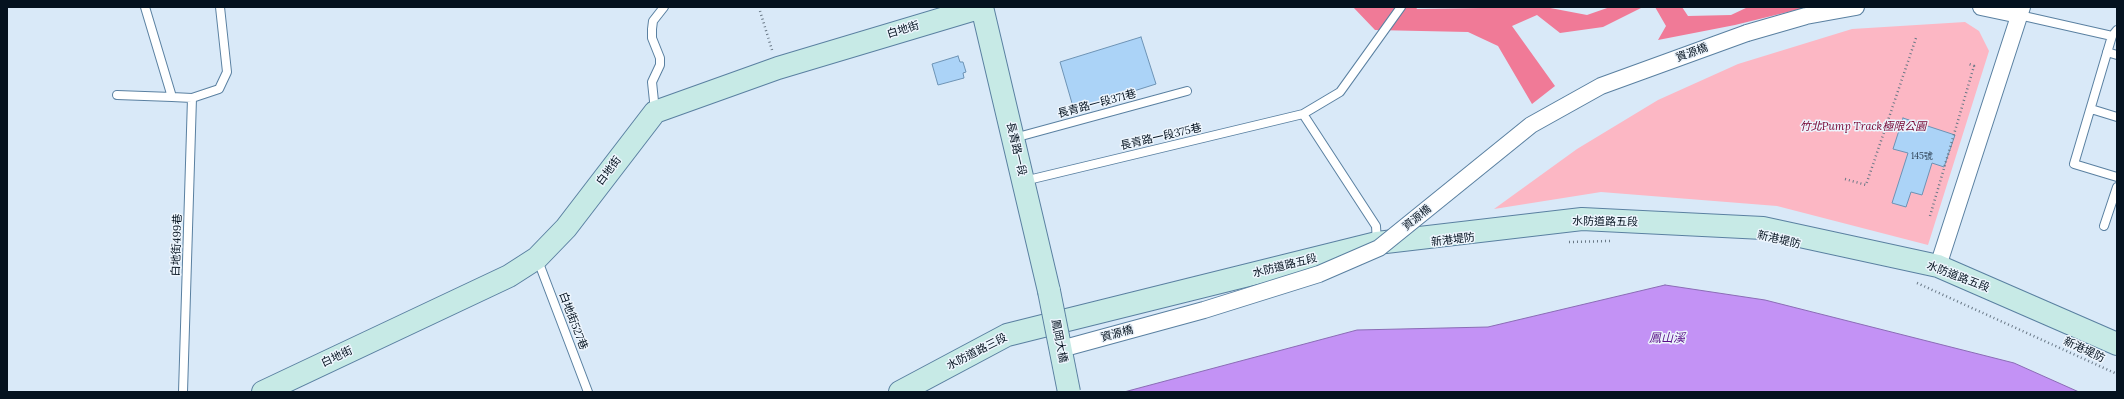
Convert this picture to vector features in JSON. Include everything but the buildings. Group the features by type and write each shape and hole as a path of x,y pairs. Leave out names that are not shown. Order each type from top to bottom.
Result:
{"street":[{"name":"白地街","path":"263,392 509,276 537,258 566,228 655,112 778,68 982,7"},
{"name":"長青路一段","path":"982,7 1049,290"},
{"name":"資源橋","path":"1061,349 1204,310 1312,276 1379,248 1531,125 1601,86 1747,33 1806,16 1856,7"},
{"path":"1938,266 2020,11 1981,7"},
{"name":"水防道路五段","path":"1059,322 1377,243 1582,219 1763,228 1938,266 2117,344"},
{"name":"鳳岡大橋","path":"1049,290 1070,392"},
{"name":"水防道路三段","path":"900,392 1007,336 1059,322"}],"lane":[{"path":"145,7 172,97"},
{"path":"117,95 192,98 219,89 227,72 220,7"},
{"path":"655,112 652,82 660,65 660,58 652,38 652,30 653,21 664,7"},
{"name":"長青路一段375巷","path":"1023,181 1303,114 1340,92 1402,7"},
{"path":"2020,11 2114,33 2074,164 2117,177"},
{"path":"2108,52 2117,55"},
{"name":"長青路一段371巷","path":"1013,138 1187,92"},
{"name":"白地街499巷","path":"183,392 192,98"},
{"path":"2091,109 2117,117"},
{"path":"1303,114 1376,226 1377,243"},
{"path":"2104,226 2117,187"},
{"name":"白地街527巷","path":"537,258 588,392"}],"path":[{"path":"760,11 778,68"},
{"path":"1845,179 1866,185 1916,38"},
{"path":"1930,216 1974,66 1969,64"},
{"path":"1561,242 1616,241"},
{"name":"新港堤防","path":"1914,282 2117,374"}],"green space":[{"name":"竹北Pump Track極限公園","path":"1965,22 1979,31 1989,51 1928,245 1777,206 1601,192 1494,209 1577,149 1658,100 1738,64 1852,29"}],"shaded area":[{"path":"1353,7 1416,7 1417,9 1545,7 1587,15 1610,7 1643,7 1603,27 1560,33 1537,15 1512,26 1555,86 1532,104 1498,46 1468,32 1375,30"},
{"path":"1655,7 1682,7 1688,16 1731,15 1748,7 1808,7 1735,25 1658,40 1666,26"}],"water":[{"name":"鳳山溪","path":"1665,285 1765,300 2014,363 2079,392 1124,392 1357,330 1488,327"}]}
